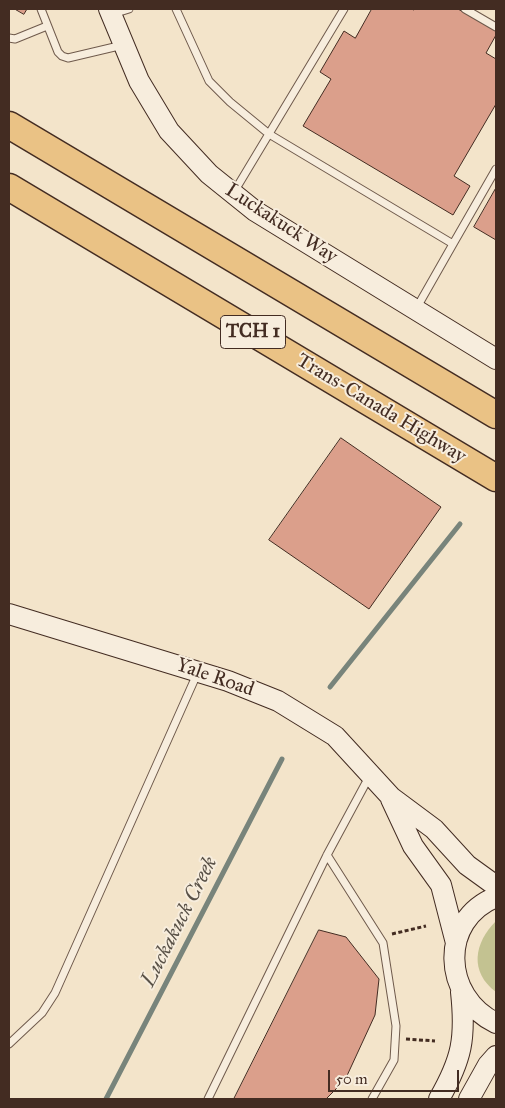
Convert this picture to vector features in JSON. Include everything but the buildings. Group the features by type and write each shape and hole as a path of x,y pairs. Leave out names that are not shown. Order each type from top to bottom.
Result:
{"highway":[{"name":"TCH 1","path":"9,125 496,415"},
{"name":"Trans-Canada Highway","path":"9,187 496,478"}],"street":[{"name":"Luckakuck Way","path":"116,11 123,45 139,81 169,131 208,174 255,211 496,359"},
{"name":"Yale Road","path":"9,614 198,671 278,701 335,736 391,797 434,829 467,865 496,886"},
{"name":"Yale Road","path":"391,797 413,846 441,884 456,943"},
{"path":"439,1099 462,1048 464,1020 461,990 454,966 456,943 463,926 474,911 496,897"},
{"path":"461,990 471,1006 496,1023"},
{"path":"469,1099 488,1065 496,1056"}],"lane":[{"path":"41,9 58,52 62,56 68,58 123,45"},
{"path":"176,9 209,81 230,102 269,134 453,244"},
{"path":"232,194 344,9"},
{"path":"465,9 496,27"},
{"path":"9,38 15,38 47,26"},
{"path":"415,309 496,169"},
{"path":"9,1044 42,1013 55,992 198,671"},
{"path":"208,1099 327,855 370,774"},
{"path":"327,855 383,943 396,1032 394,1060 372,1099"}],"path":[{"path":"392,934 426,926"},
{"path":"406,1039 435,1041"}],"shaded area":[{"path":"496,921 496,992 487,984 482,976 478,967 478,957 483,939"}],"waterway":[{"name":"Luckakuck Creek","path":"330,687 460,524"},
{"name":"Luckakuck Creek","path":"106,1099 282,759"}]}
